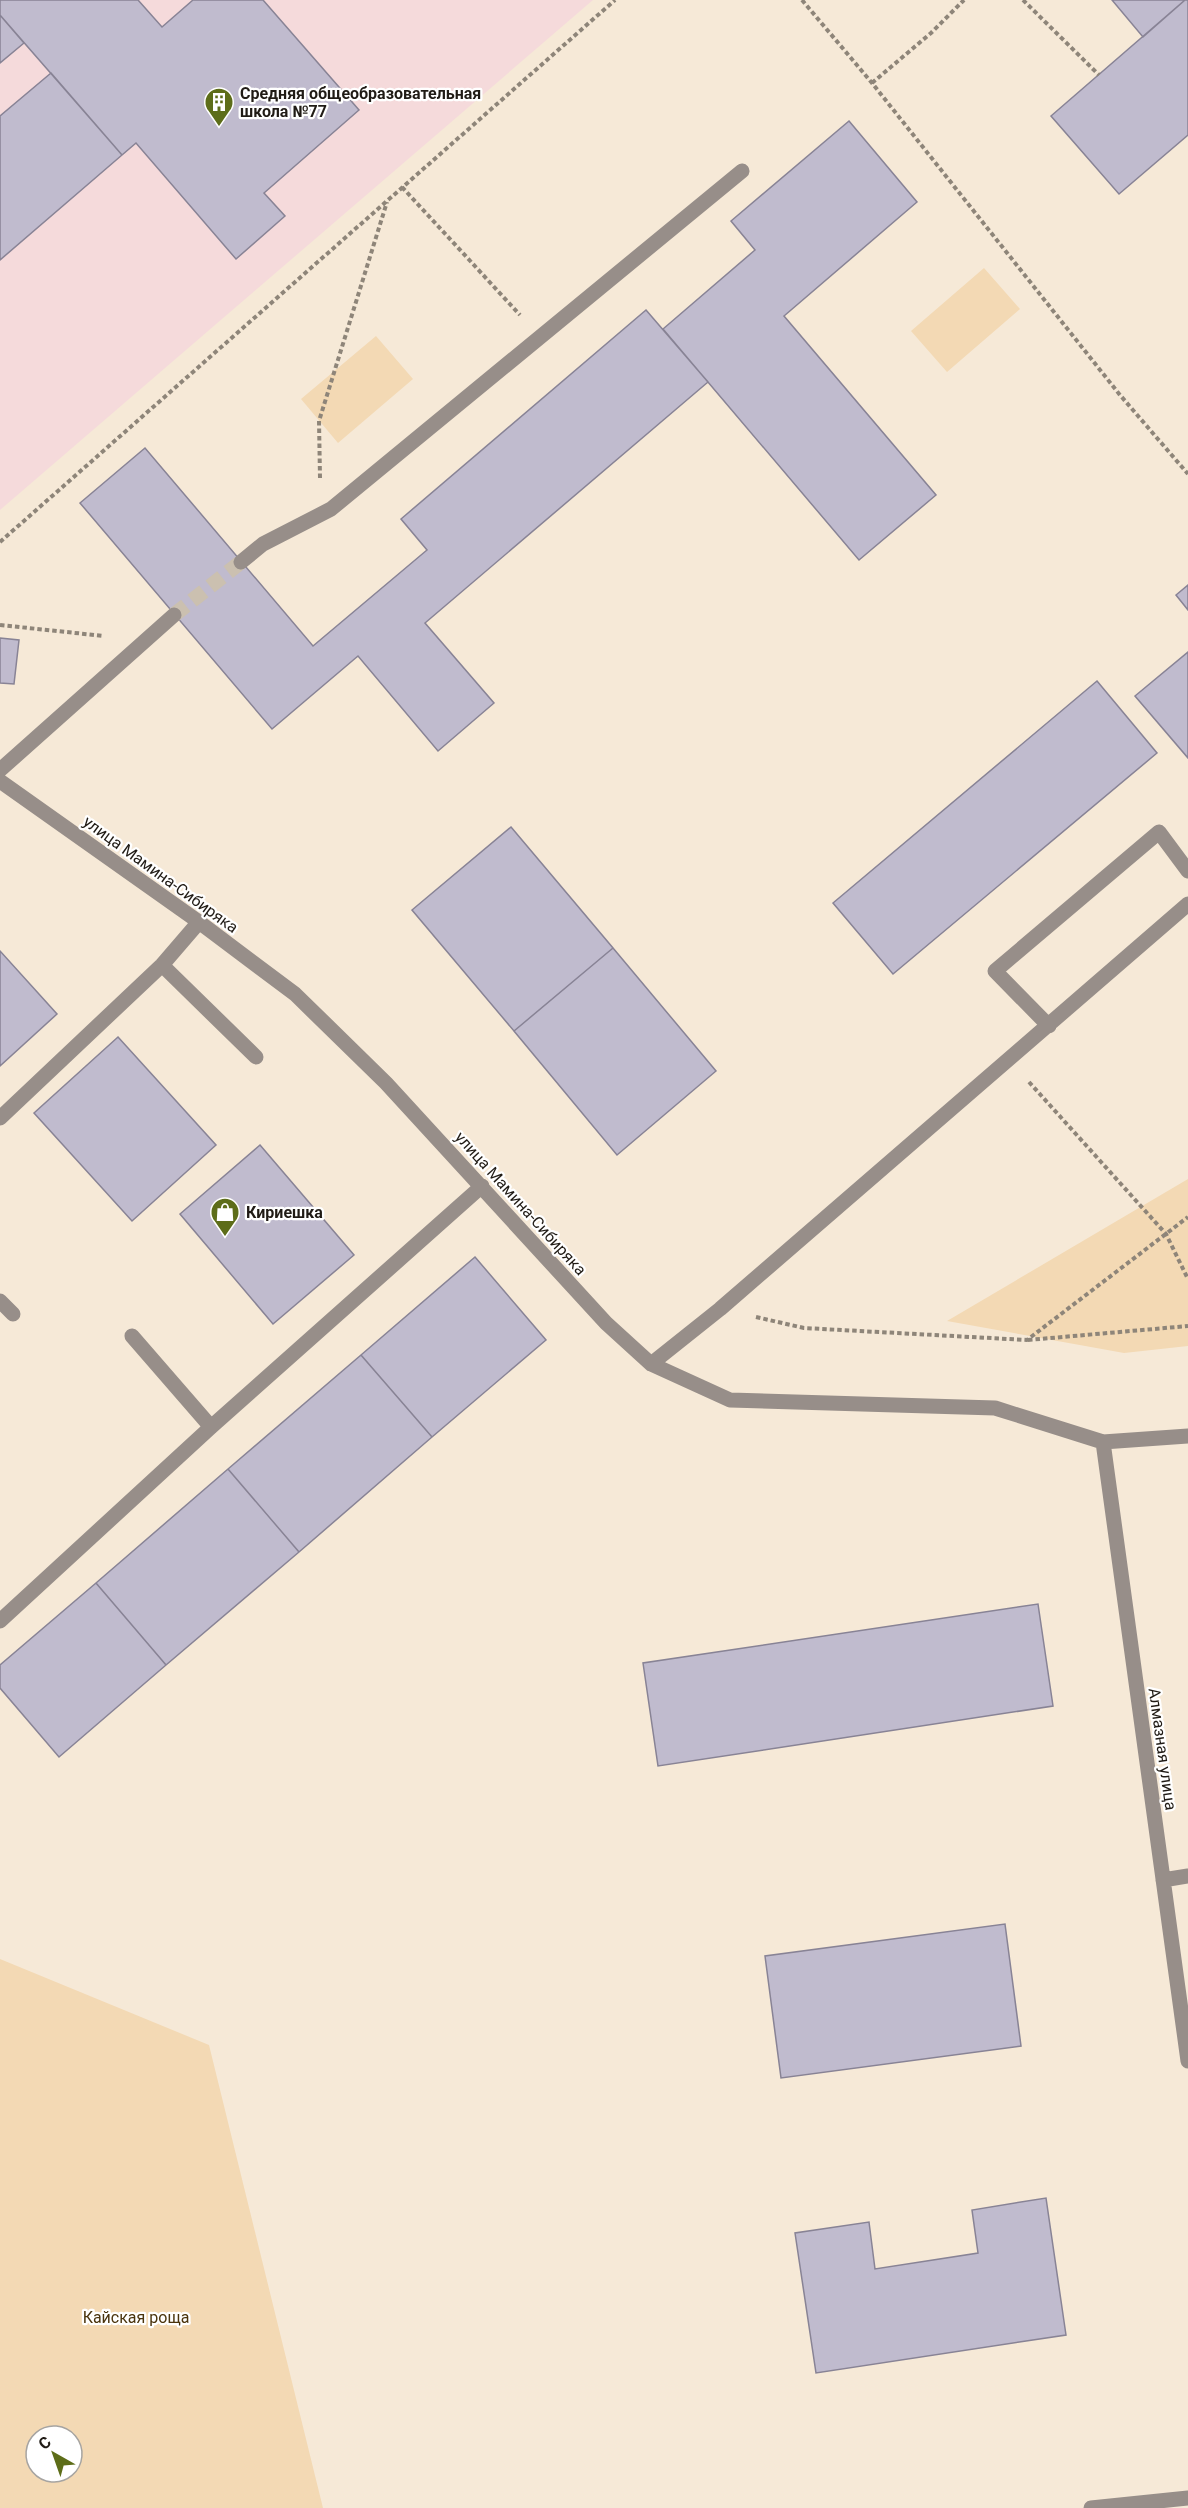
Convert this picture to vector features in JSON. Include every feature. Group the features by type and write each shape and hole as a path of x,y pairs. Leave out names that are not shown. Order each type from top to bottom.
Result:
{"street":[{"path":"241,562 263,544 331,509 742,171"},
{"path":"0,770 174,615"},
{"name":"улица Мамина-Сибиряка","path":"0,781 199,922 294,994 386,1083 606,1323 651,1364 729,1400 995,1408 1103,1442"},
{"path":"1049,1026 995,971 1159,832 1188,871"},
{"path":"651,1364 720,1309 1188,904"},
{"path":"0,1118 162,964 199,922"},
{"path":"162,964 256,1057"},
{"path":"0,1621 211,1427 482,1186"},
{"path":"0,1301 13,1314"},
{"path":"132,1336 211,1427"},
{"path":"1103,1442 1188,1436"},
{"name":"Алмазная улица","path":"1103,1442 1188,2061"},
{"path":"1163,1880 1188,1876"},
{"path":"1091,2508 1188,2498"}],"path":[{"path":"0,542 615,0"},
{"path":"802,0 872,83 1120,395 1188,474"},
{"path":"872,83 932,33 964,0"},
{"path":"1023,0 1099,75"},
{"path":"402,188 541,338"},
{"path":"320,515 320,421 387,202"},
{"path":"0,625 146,640"},
{"path":"1008,1059 1166,1234 1188,1279"},
{"path":"1028,1341 1188,1217"},
{"path":"720,1309 804,1328 1028,1341 1188,1326"}],"shaded area":[{"path":"0,0 593,0 0,510"}],"green space":[{"path":"984,268 1020,309 947,372 911,331"},
{"path":"376,336 413,379 338,443 301,399"},
{"path":"1188,1179 1188,1346 1124,1353 947,1321"},
{"name":"Кайская роща","path":"0,1959 209,2045 323,2508 0,2508"}],"building":[{"name":"Средняя общеобразовательная школа №77","path":"0,0 138,0 162,27 193,0 263,0 359,110 264,193 285,216 236,259 136,143 122,155 0,15"},
{"path":"1112,0 1185,0 1143,37"},
{"path":"1185,0 1188,0 1188,135 1119,194 1051,116"},
{"path":"0,15 24,43 0,63"},
{"path":"51,73 122,155 0,260 0,116"},
{"path":"849,121 917,202 784,316 936,495 859,560 663,329 755,250 731,221"},
{"path":"646,310 708,382 425,623 494,703 438,751 358,656 272,729 80,503 145,448 313,646 427,550 401,519"},
{"path":"1188,585 1188,610 1176,595"},
{"path":"0,638 19,640 14,684 0,683"},
{"path":"1188,652 1188,758 1135,696"},
{"path":"1097,681 1157,753 893,974 833,903"},
{"path":"511,827 613,948 514,1031 412,910"},
{"path":"613,948 716,1071 617,1155 514,1031"},
{"path":"0,951 57,1014 0,1066"},
{"path":"118,1037 216,1145 132,1221 34,1113"},
{"path":"260,1145 354,1255 273,1324 180,1214"},
{"path":"475,1257 546,1340 432,1437 361,1355"},
{"path":"361,1355 432,1437 299,1552 228,1469"},
{"path":"228,1469 299,1552 166,1665 96,1583"},
{"path":"96,1583 166,1665 59,1757 0,1688 0,1665"},
{"path":"1038,1604 1053,1706 658,1766 643,1663"},
{"path":"1005,1924 1021,2046 781,2078 765,1956"},
{"path":"1046,2198 1066,2335 816,2373 795,2233 869,2222 875,2269 978,2253 972,2210"}],"tunnel":[{"path":"174,615 241,562"}],"place":[{"name":"Средняя общеобразовательная школа №77","path":"219,128"},
{"name":"Кириешка","path":"225,1238"}]}
